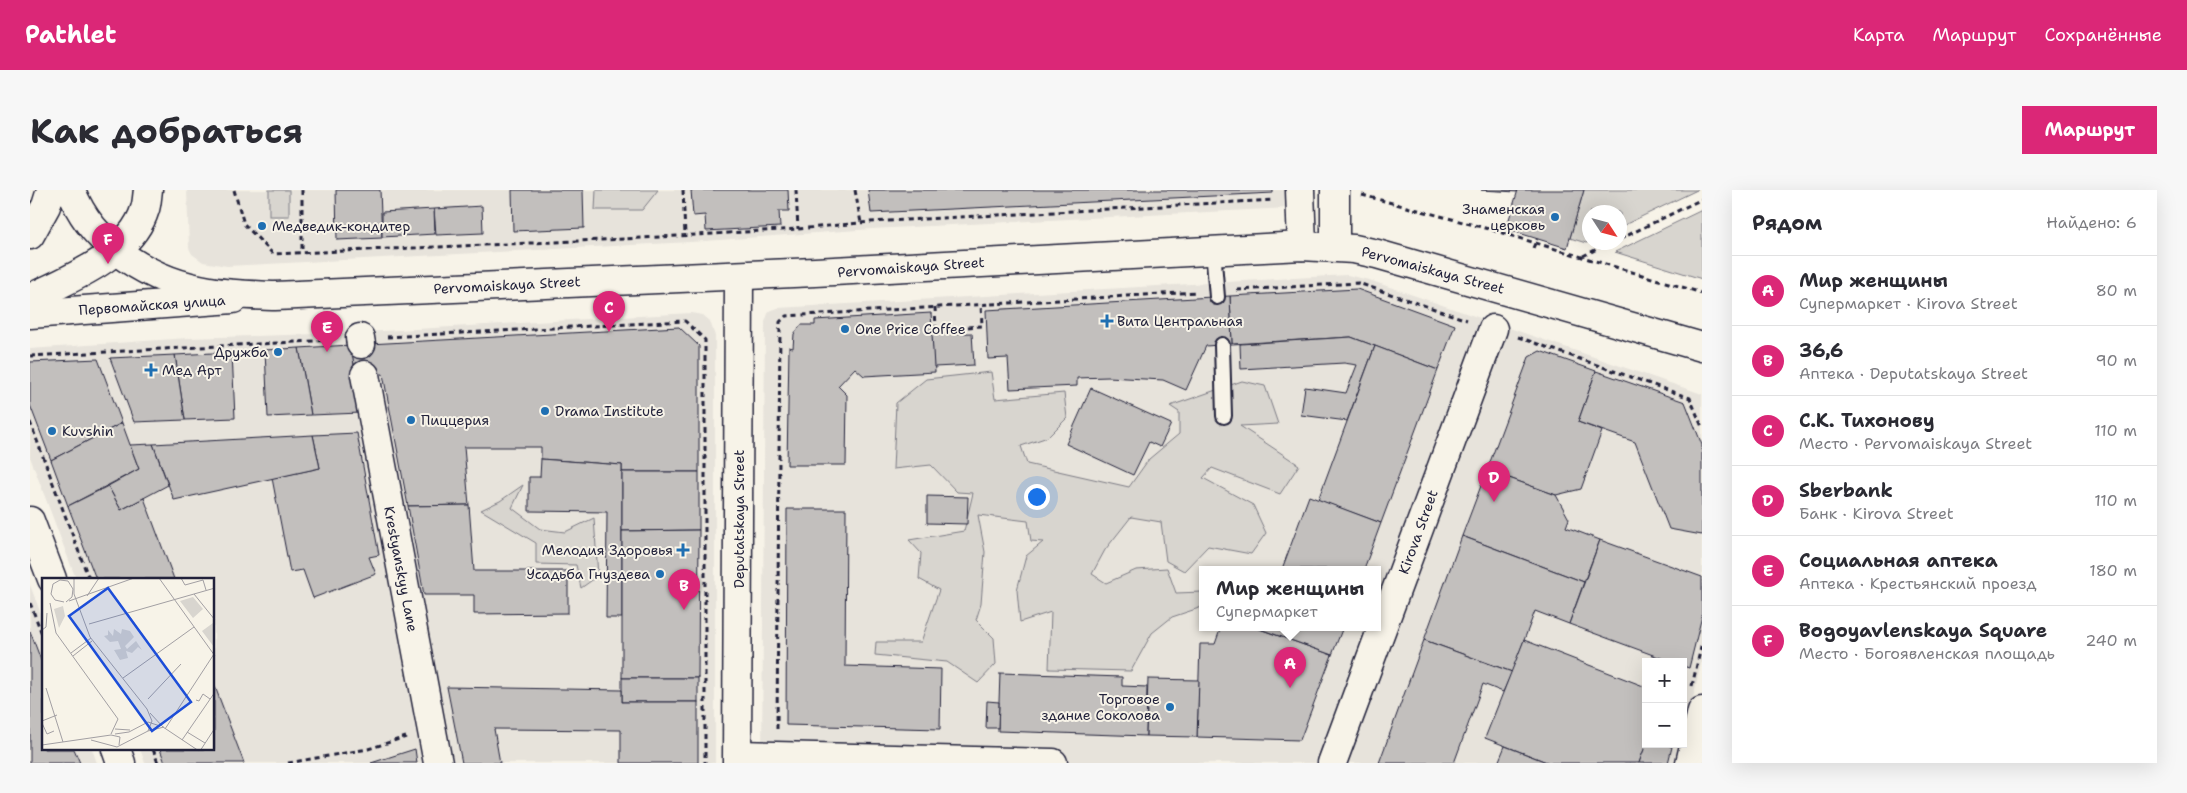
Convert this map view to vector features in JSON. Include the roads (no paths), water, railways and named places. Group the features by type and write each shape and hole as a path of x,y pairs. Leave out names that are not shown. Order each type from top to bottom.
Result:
{"street":[{"path":"30,235 46,206 51,190"},
{"name":"Pervomaiskaya Street","path":"71,190 81,210 96,232 116,251 151,272 209,291 275,296 739,276 1213,250 1302,246 1335,247 1377,254 1702,346"},
{"path":"30,298 60,284 116,251 133,233 145,209 148,190"},
{"path":"1335,247 1346,191"},
{"path":"1290,195 1302,246"},
{"name":"Deputatskaya Street","path":"738,759 739,276"},
{"name":"Первомайская улица","path":"30,314 275,296"},
{"name":"Kirova Street","path":"1381,631 1493,329"},
{"name":"Krestyanskyy Lane","path":"365,375 438,763"},
{"path":"30,521 52,578"},
{"name":"Kirova Street","path":"1332,763 1381,631"},
{"path":"1690,763 1696,703"},
{"path":"116,750 121,763"},
{"path":"738,759 777,756 1053,763"}],"lane":[{"path":"1213,250 1217,294"},
{"path":"1222,345 1224,416"}],"place":[{"name":"Знаменская церковь","path":"1555,217"},
{"name":"Медведик-кондитер","path":"262,226"},
{"name":"Bogoyavlenskaya Square","path":"108,264"},
{"name":"Вита Центральная","path":"1107,321"},
{"name":"One Price Coffee","path":"845,329"},
{"name":"С.К. Тихонову","path":"609,332"},
{"name":"Дружба","path":"278,352"},
{"name":"Социальная аптека","path":"327,352"},
{"name":"Мед Арт","path":"151,370"},
{"name":"Drama Institute","path":"545,411"},
{"name":"Пиццерия","path":"411,420"},
{"name":"Kuvshin","path":"52,431"},
{"name":"Sberbank","path":"1494,502"},
{"name":"Мелодия Здоровья","path":"683,550"},
{"name":"Усадьба Гнуздева","path":"660,574"},
{"name":"36,6","path":"684,610"},
{"name":"Мир женщины","path":"1290,688"},
{"name":"Торговое здание Соколова","path":"1170,707"}]}
